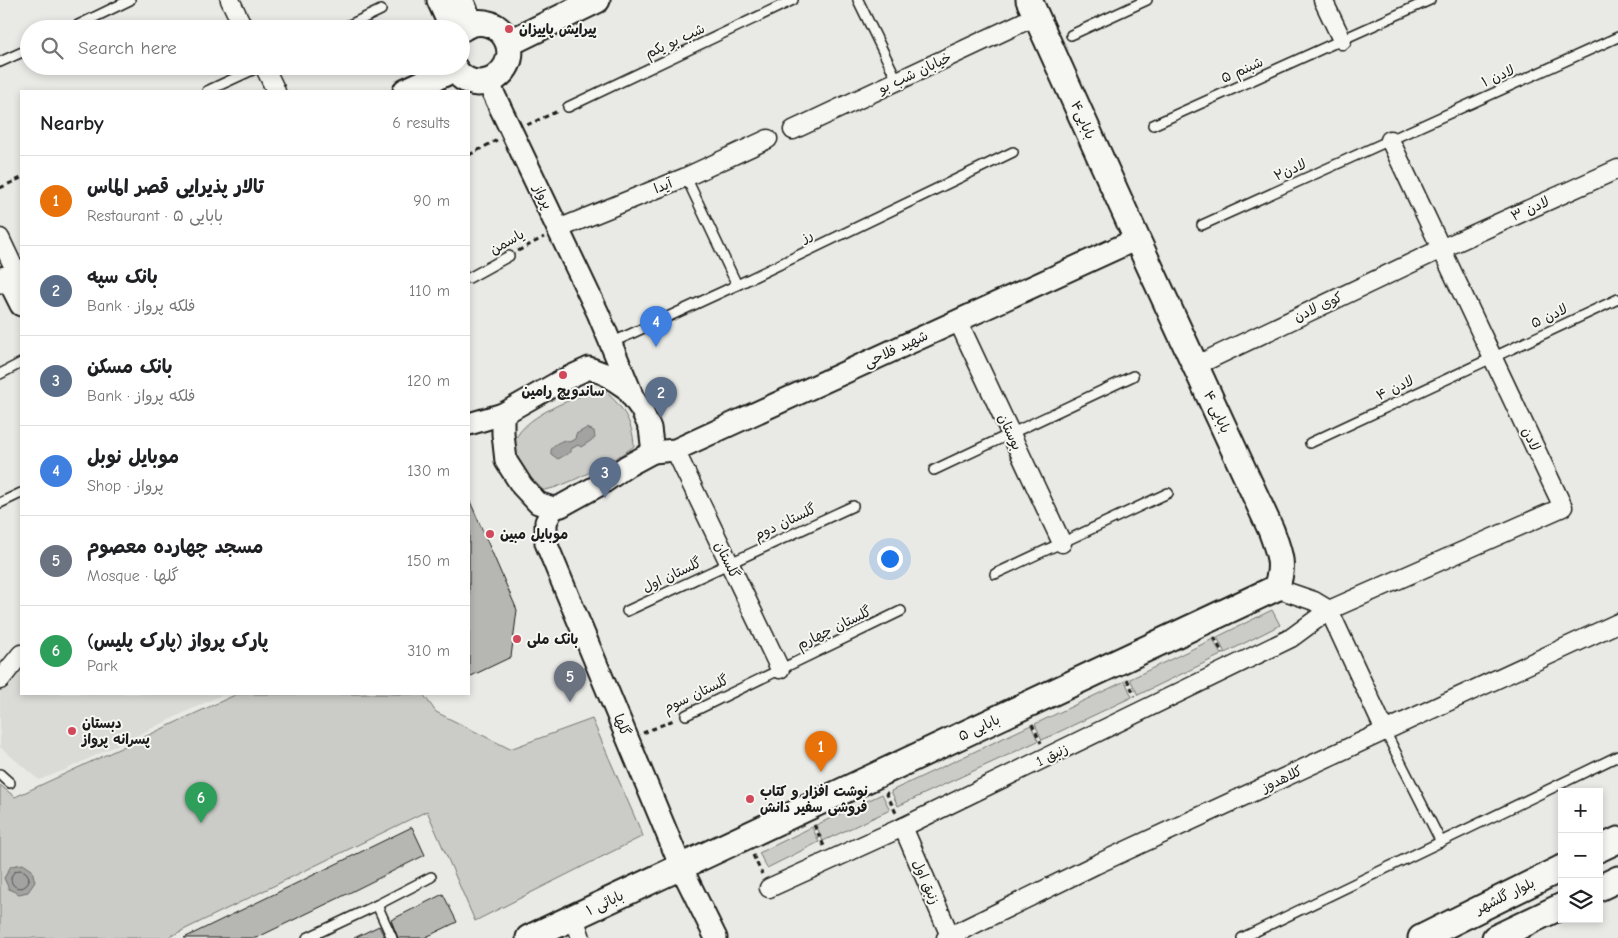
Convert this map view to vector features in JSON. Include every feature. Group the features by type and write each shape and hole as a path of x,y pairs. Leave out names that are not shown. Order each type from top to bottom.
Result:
{"main road":[{"path":"440,0 456,20"},
{"path":"460,0 461,20"},
{"path":"509,43 597,0"},
{"name":"بابایی۴","path":"1032,8 1137,239"},
{"path":"459,75 469,81 488,82 504,71 508,62 509,43 497,27 489,23 480,22 470,25"},
{"path":"408,90 439,75"},
{"name":"بابایی ۴","path":"1137,239 1271,530 1280,555 1281,574 1276,588"},
{"name":"۵ بابایی","path":"682,867 1276,588"},
{"path":"1603,848 1618,840"},
{"name":"بابائی ۱","path":"529,938 578,927 682,867"},
{"name":"بلوار گلشهر","path":"1421,938 1558,870"},
{"path":"1603,886 1618,879"},
{"path":"1495,938 1558,908"}],"street":[{"path":"230,0 240,20"},
{"path":"1323,0 1342,40"},
{"name":"خیابان شب بو","path":"793,130 898,82 1032,8"},
{"path":"267,75 275,90"},
{"name":"پرواز","path":"488,82 598,312 634,398"},
{"name":"آیدا","path":"558,229 686,177 768,139"},
{"name":"لادن","path":"1329,610 1563,507 1390,140"},
{"name":"لادن ۳","path":"1441,249 1618,169"},
{"path":"0,238 9,278 20,303"},
{"name":"شهید فلاحی","path":"653,452 675,450 1137,239"},
{"name":"کوی لادن","path":"1195,366 1441,249"},
{"name":"پرواز","path":"589,368 601,346 598,312"},
{"name":"بوستان","path":"958,321 1062,543"},
{"path":"470,423 503,414 561,381 589,368 605,374 626,388 634,398 650,428 653,452 627,466 601,484 561,506 553,508 538,503 522,486 506,461 502,434 503,414"},
{"name":"گلستان","path":"675,450 780,669"},
{"name":"گلها","path":"553,508 546,522 546,543 682,867 716,938"},
{"path":"1276,588 1314,601 1329,610 1385,731"},
{"name":"زنبق 1","path":"769,888 903,827 1291,638 1329,610"},
{"name":"کلاهدوز","path":"949,937 1095,866 1618,622"},
{"path":"0,680 20,655"},
{"name":"زنبق اول","path":"903,827 949,937"}],"lane":[{"path":"89,20 130,0"},
{"name":"شب بو یکم","path":"568,107 793,0"},
{"path":"858,0 898,82"},
{"path":"1071,35 1147,0"},
{"name":"شبنم ۵","path":"1153,124 1430,0"},
{"path":"360,20 381,10"},
{"name":"لادن ۱","path":"1390,140 1618,36"},
{"path":"0,62 20,52"},
{"path":"209,90 242,75"},
{"name":"لادن۲","path":"1202,225 1390,140"},
{"name":"رز","path":"611,343 737,285 1014,152"},
{"path":"686,177 737,285"},
{"name":"یاسمن","path":"470,277 509,256"},
{"name":"لادن ۵","path":"1492,358 1618,299"},
{"name":"لادن ۴","path":"1310,442 1492,358"},
{"path":"0,374 20,364"},
{"path":"934,470 1133,376"},
{"path":"995,574 1168,492"},
{"path":"0,503 20,493"},
{"name":"گلستان دوم","path":"729,564 853,506"},
{"name":"گلستان اول","path":"628,611 729,564"},
{"name":"گلستان چهارم","path":"780,669 901,611"},
{"name":"گلستان سوم","path":"686,714 780,669"},
{"path":"1385,731 1441,842"},
{"path":"1242,938 1618,756"},
{"path":"0,774 10,782"},
{"path":"308,938 431,877"},
{"path":"377,905 392,938"}],"path":[{"path":"470,154 511,132 568,107"},
{"path":"0,188 20,178"},
{"name":"یاسمن","path":"509,256 558,229"},
{"path":"1206,620 1230,668"},
{"path":"1119,661 1141,711"},
{"path":"1024,706 1047,757"},
{"name":"گلستان سوم","path":"628,740 686,714"},
{"path":"878,775 903,827"},
{"path":"806,808 830,861"},
{"path":"745,837 769,888"}],"shaded area":[{"path":"602,389 625,414 631,429 634,446 603,465 560,486 541,490 534,487 526,478 514,455 513,447 517,436 536,417 550,409"},
{"path":"1272,610 1280,625 1225,653 1217,637"},
{"path":"1213,639 1221,655 1138,695 1130,679"},
{"name":"دبستان پسرانه پرواز","path":"20,666 20,695 221,695 65,770 39,780 0,747 0,691"},
{"path":"1125,681 1132,697 1042,740 1035,724"},
{"path":"235,695 424,695 436,712 510,749 592,719 643,836 475,921 427,811 167,938 0,938 0,785 15,797"},
{"path":"1031,725 1038,741 898,806 891,791"},
{"path":"882,794 890,810 823,841 816,825"},
{"path":"812,827 819,842 767,868 759,853"}],"water":[{"path":"587,428 594,431 595,438 581,447 578,445 571,449 571,452 558,459 551,454 552,448 555,445 564,440 569,442 575,439 576,434"},
{"path":"23,864 32,870 35,882 28,892 19,894 9,889 4,878 11,866"}],"building":[{"path":"470,501 517,610 511,657 470,677"},
{"path":"412,827 425,855 339,898 256,938 184,938"},
{"path":"443,894 457,922 424,938 398,938 391,920"},
{"path":"379,926 385,938 354,938"}],"place":[{"name":"پیرایش پاییزان","path":"509,29"},
{"name":"موبایل نوبل","path":"656,347"},
{"name":"ساندویچ رامین","path":"563,375"},
{"name":"بانک سپه","path":"661,418"},
{"name":"بانک مسکن","path":"605,498"},
{"name":"موبایل مبین","path":"490,534"},
{"name":"بانک ملی","path":"517,639"},
{"name":"مسجد چهارده معصوم","path":"570,702"},
{"name":"دبستان پسرانه پرواز","path":"72,731"},
{"name":"تالار پذیرایی قصر الماس","path":"821,772"},
{"name":"نوشت افزار و کتاب فروشی سفیر دانش","path":"750,799"},
{"name":"پارک پرواز (پارک پلیس)","path":"201,823"}]}
